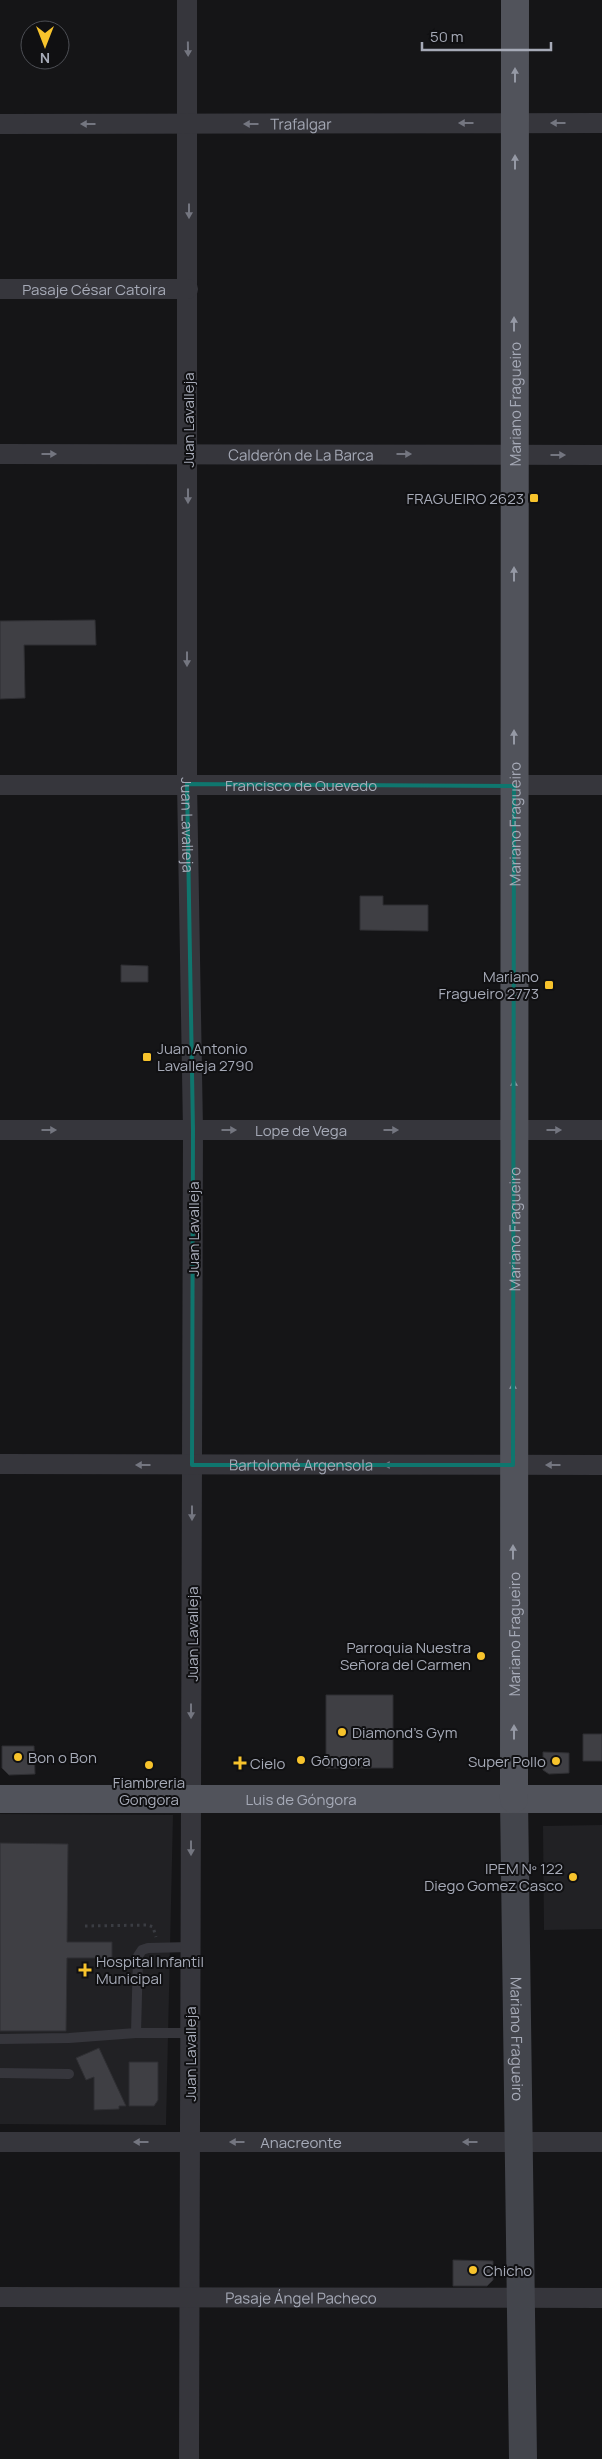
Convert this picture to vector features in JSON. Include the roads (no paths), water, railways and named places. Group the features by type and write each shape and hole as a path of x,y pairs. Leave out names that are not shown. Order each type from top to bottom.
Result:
{"main road":[{"name":"Mariano Fragueiro","path":"515,0 514,1799 523,2459"},
{"name":"Luis de Góngora","path":"0,1799 602,1799"}],"street":[{"name":"Juan Lavalleja","path":"188,0 187,784 193,1130 189,2459"},
{"name":"Trafalgar","path":"0,124 602,123"},
{"name":"Pasaje César Catoira","path":"0,289 188,289"},
{"name":"Calderón de La Barca","path":"0,454 602,455"},
{"name":"Francisco de Quevedo","path":"0,785 602,785"},
{"name":"Lope de Vega","path":"0,1130 602,1130"},
{"name":"Bartolomé Argensola","path":"0,1464 602,1465"},
{"name":"Anacreonte","path":"0,2142 602,2142"},
{"name":"Pasaje Ángel Pacheco","path":"0,2297 602,2298"}],"lane":[{"path":"136,2033 138,1956 142,1950 157,1947 190,1947"},
{"path":"0,2039 69,2038 136,2033 190,2034"},
{"path":"0,2073 69,2074"}],"place":[{"name":"FRAGUEIRO 2623","path":"534,498"},
{"name":"Mariano Fragueiro 2773","path":"549,985"},
{"name":"Juan Antonio Lavalleja 2790","path":"147,1057"},
{"name":"Parroquia Nuestra Señora del Carmen","path":"481,1656"},
{"name":"Diamond's Gym","path":"342,1732"},
{"name":"Bon o Bon","path":"18,1757"},
{"name":"Gōngora","path":"301,1760"},
{"name":"Super Pollo","path":"556,1761"},
{"name":"Cielo","path":"240,1763"},
{"name":"Fiambreria Gongora","path":"149,1765"},
{"name":"IPEM Nº 122 Diego Gomez Casco","path":"573,1877"},
{"name":"Hospital Infantil Municipal","path":"85,1970"},
{"name":"Chicho","path":"473,2270"}]}
